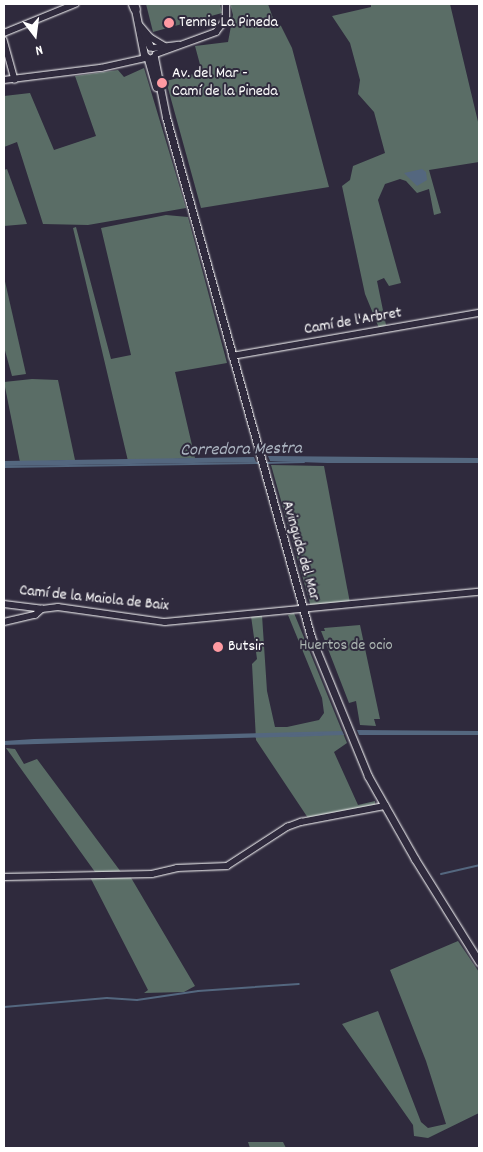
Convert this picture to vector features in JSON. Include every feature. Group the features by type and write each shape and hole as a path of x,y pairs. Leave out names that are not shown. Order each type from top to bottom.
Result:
{"street":[{"path":"4,33 76,4"},
{"path":"4,80 101,68 201,39 222,26 226,19 226,4"},
{"name":"Avinguda del Mar","path":"134,6 150,54 302,610 351,739 385,806 479,962"},
{"path":"140,25 150,37 165,46"},
{"path":"4,40 15,80"},
{"path":"150,54 165,46 181,45"},
{"name":"Camí de l'Arbret","path":"232,356 479,313"},
{"name":"Camí de la Maiola de Baix","path":"4,604 42,609 58,607 165,622 245,612 302,610 479,592"},
{"path":"4,622 35,615 42,609"},
{"path":"4,877 152,874 177,868 227,866 287,827 301,822 385,806"}],"green space":[{"name":"Tennis La Pineda","path":"146,4 220,4 222,13 153,32"},
{"path":"230,4 268,4 274,21 281,26 292,48 329,187 201,208 166,81 202,72 195,46 228,42 233,15"},
{"path":"371,4 450,4 479,126 479,162 429,170 441,213 434,215 429,189 417,193 406,181 400,179 385,184 378,200 401,283 389,286 384,278 377,281 386,325 379,328 365,294 342,186 350,180 353,166 385,153 374,112 358,94 360,80 350,43 332,16 371,7"},
{"path":"144,68 186,208 88,225 43,224 17,142 4,147 4,96 30,93 54,150 96,136 75,76 118,70 124,77"},
{"path":"7,169 27,224 4,226 4,170"},
{"path":"166,215 188,217 227,363 175,372 195,458 128,461 73,228 76,227 111,359 131,355 101,228"},
{"path":"4,277 26,374 12,376 4,347"},
{"path":"32,379 58,380 75,460 20,462 4,382"},
{"path":"271,465 324,466 350,603 311,607"},
{"path":"294,613 347,743 334,752 358,805 375,801 375,808 308,818 256,740 252,664 257,659 251,616 262,615 267,691 275,727 287,727 319,720 324,713 322,698 288,615"},
{"name":"Huertos de ocio","path":"360,625 380,719 374,719 376,726 360,725 356,701 349,703 321,631 325,631 324,628"},
{"path":"6,748 15,749 24,764 37,759 121,872 95,872"},
{"path":"130,876 195,986 184,992 144,993 148,990 90,877"},
{"path":"458,941 479,972 479,1113 428,1138 414,1136 413,1125 342,1024 378,1011 421,1122 428,1128 446,1124 426,1061 390,970"},
{"path":"248,1142 283,1142 286,1148 250,1148"}],"water":[{"path":"422,169 426,172 427,180 417,186 404,173"},
{"path":"268,456 479,458 479,463 327,463 270,461"},
{"path":"254,457 256,462 4,466 4,461"},
{"path":"357,730 479,731 479,735 359,735"},
{"path":"342,731 344,735 4,745 4,741 34,739"}],"waterway":[{"name":"Corredora Mestra","path":"264,463 304,462"},
{"name":"Corredora Mestra","path":"4,467 259,463"},
{"path":"289,736 322,735"},
{"path":"441,874 479,865"},
{"path":"4,1007 107,998 137,1000 198,991 299,984"}],"place":[{"name":"Tennis La Pineda","path":"169,23"},
{"name":"Av. del Mar - Camí de la Pineda","path":"162,83"},
{"name":"Butsir","path":"218,647"}]}
